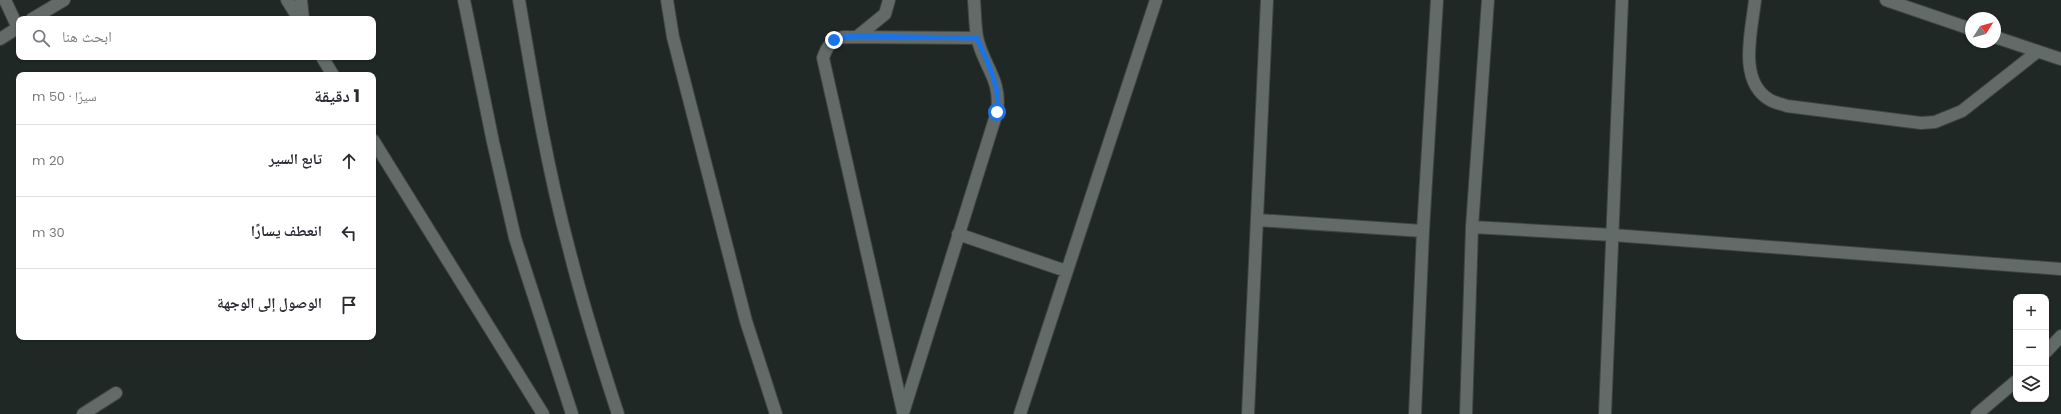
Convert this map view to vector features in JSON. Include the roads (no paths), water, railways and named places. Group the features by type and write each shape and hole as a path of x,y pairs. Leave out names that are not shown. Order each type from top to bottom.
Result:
{"street":[{"path":"5,0 16,23"},
{"path":"37,16 64,0"},
{"path":"287,0 297,16"},
{"path":"301,0 303,16"},
{"path":"464,0 493,142 515,238 572,414"},
{"path":"519,0 530,67 568,248 595,343 618,414"},
{"path":"667,0 674,37 746,321 776,414"},
{"path":"858,36 885,14 889,0"},
{"path":"903,413 997,112 999,99 996,85 977,38 974,0"},
{"path":"1020,414 1156,0"},
{"path":"1248,414 1267,0"},
{"path":"1415,414 1423,231 1437,0"},
{"path":"1466,414 1472,227 1488,0"},
{"path":"1605,414 1622,0"},
{"path":"1755,0 1749,69 1756,87 1769,100 1787,106 1921,123 1935,122 1950,118 1962,111 2037,52"},
{"path":"1886,0 1965,27"},
{"path":"0,39 16,28"},
{"path":"903,413 823,58 826,48 834,40 843,37 977,38"},
{"path":"2001,39 2061,59"},
{"path":"324,60 331,72"},
{"path":"376,145 542,414"},
{"path":"1257,220 1423,231"},
{"path":"1472,227 1613,235 2061,269"},
{"path":"958,234 1066,271"},
{"path":"2049,349 2061,336"},
{"path":"1977,414 2013,384"},
{"path":"83,414 116,393"}]}
